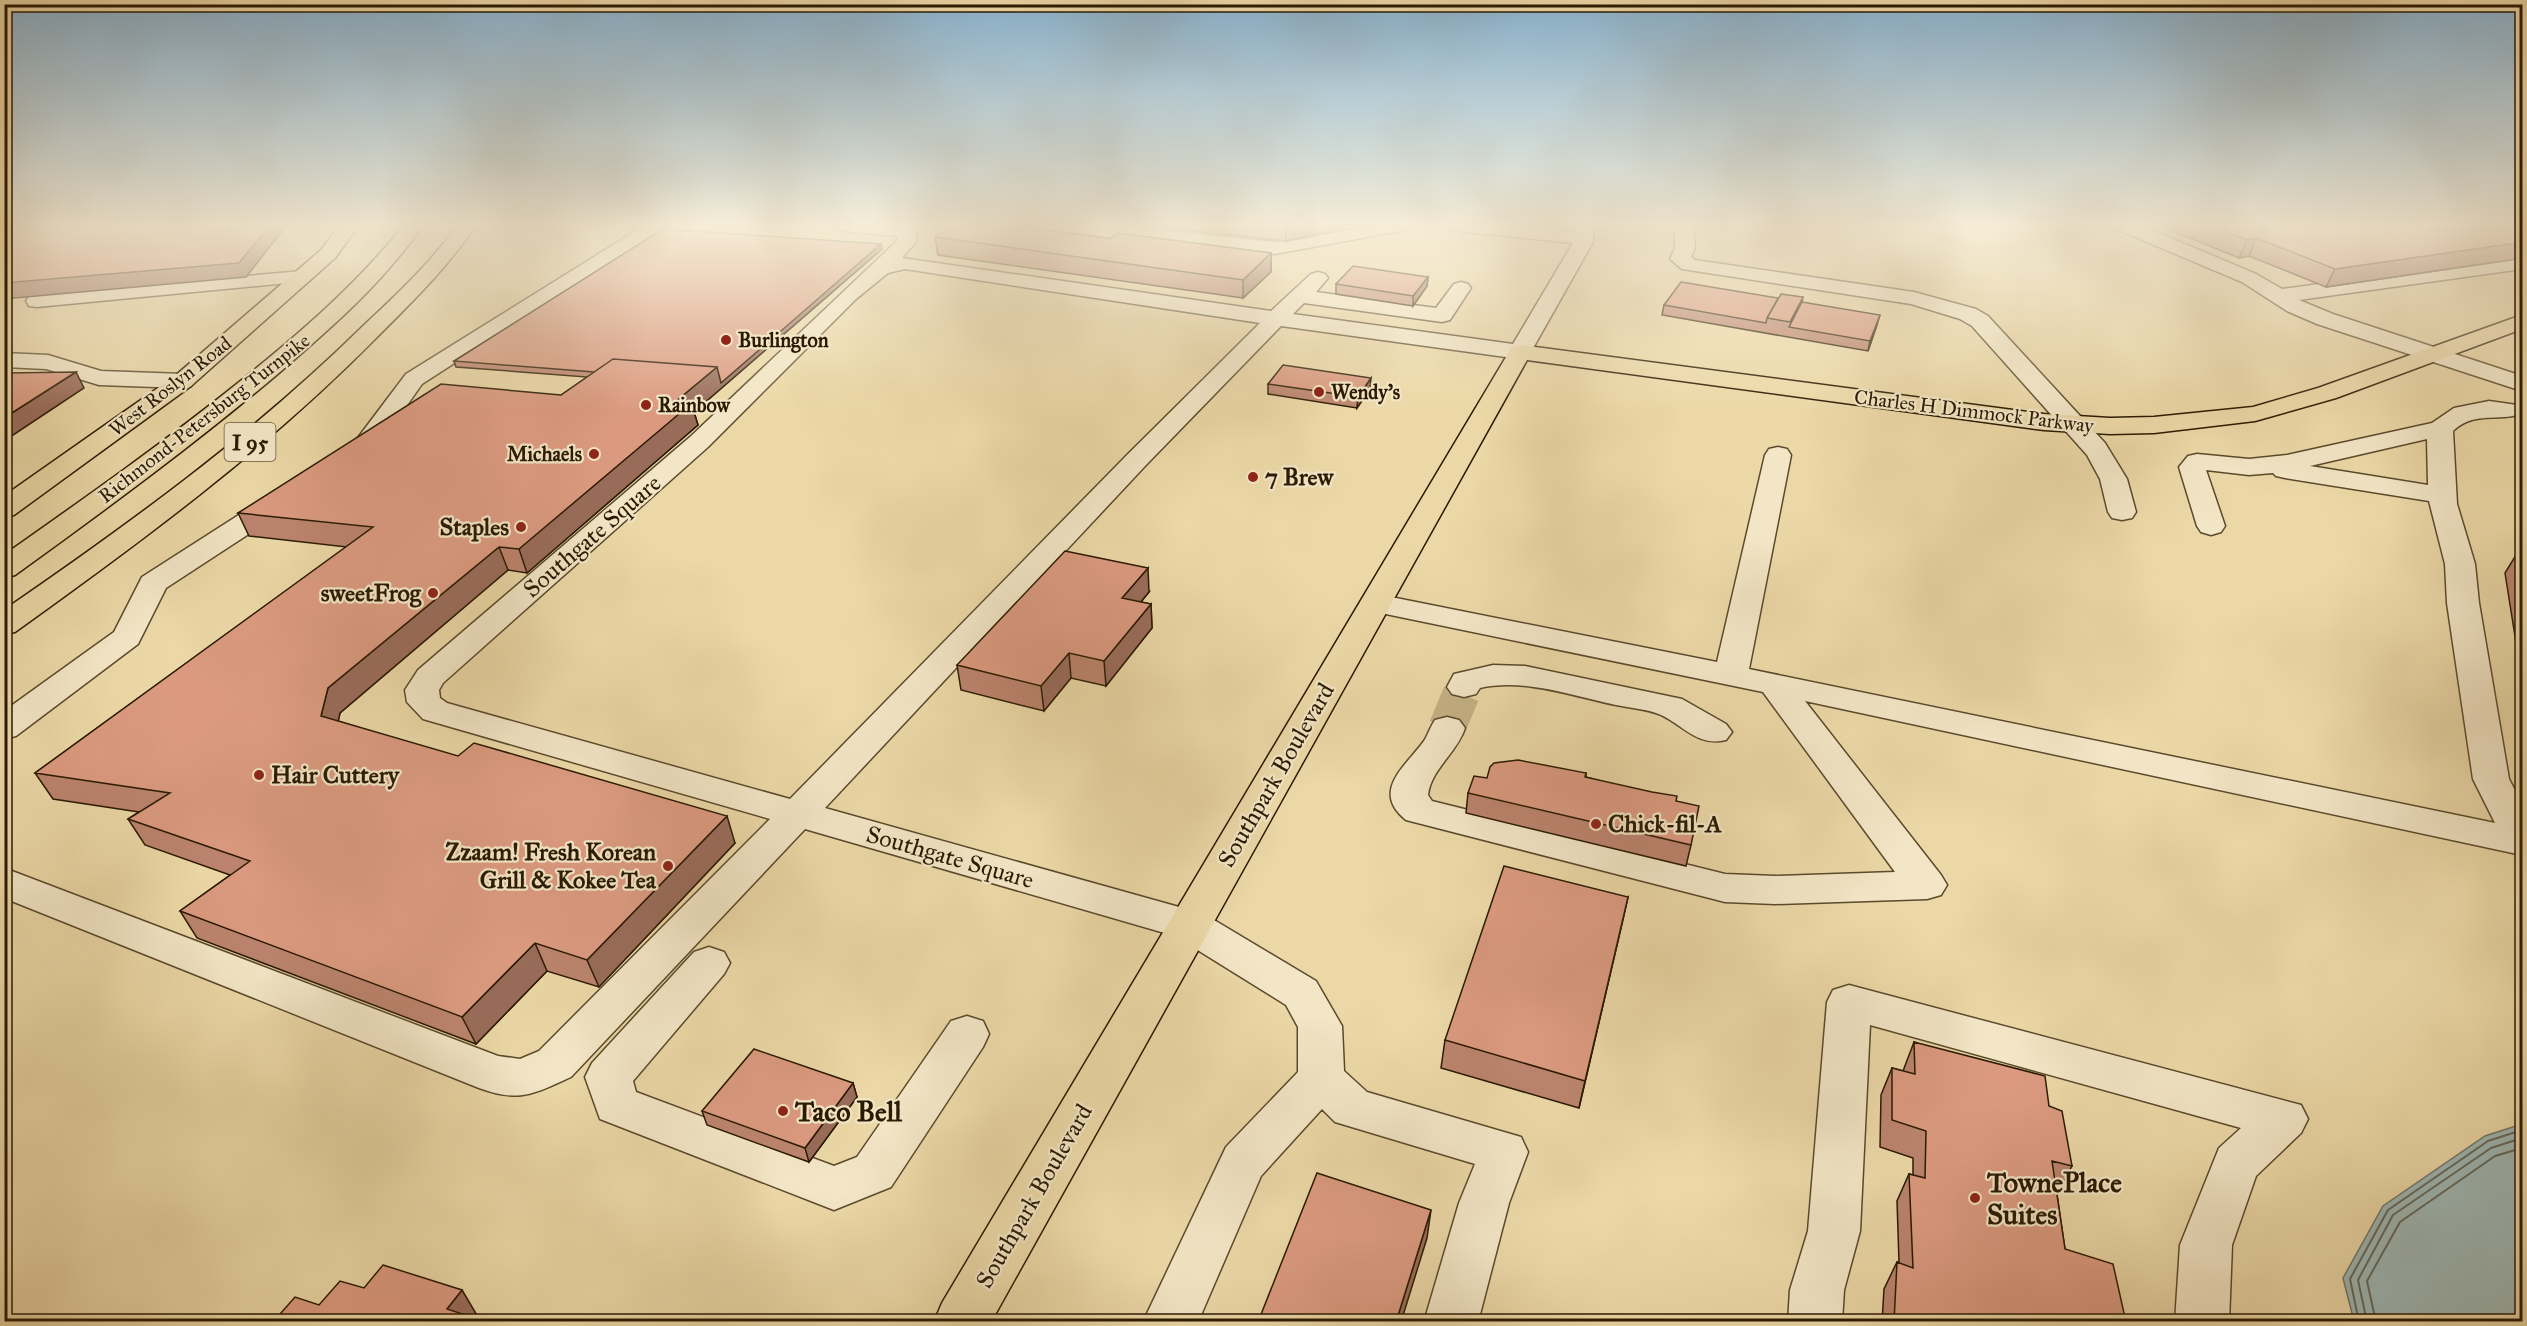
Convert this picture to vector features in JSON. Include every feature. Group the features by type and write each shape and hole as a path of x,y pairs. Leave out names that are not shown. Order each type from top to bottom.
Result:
{"main road":[{"name":"West Roslyn Road","path":"12,499 183,381 291,287"},
{"name":"Richmond-Petersburg Turnpike","path":"4,569 149,466 300,344 360,287"},
{"name":"Richmond-Petersburg Turnpike","path":"4,625 218,469 305,395 415,287"},
{"name":"Charles H Dimmock Parkway","path":"1520,352 1941,410 2072,424 2154,425 2255,414 2328,393 2523,322"},
{"name":"Southpark Boulevard","path":"961,1322 1520,352"}],"street":[{"path":"37,301 193,287"},
{"path":"337,464 366,445 414,380 561,287"},
{"name":"Southgate Square","path":"858,287 699,442 430,677 422,690 424,702 435,711 1189,925 1301,993 1320,1026 1321,1078"},
{"path":"1066,287 1520,352"},
{"path":"4,882 495,1075 523,1078 555,1064 1309,287"},
{"name":"Southpark Boulevard","path":"1520,352 1555,287"},
{"path":"1838,287 1914,298 1968,314 1980,321 2096,449 2109,467 2119,494 2122,512"},
{"path":"2264,287 2325,319 2430,354 2515,397"},
{"path":"2279,296 2346,287"},
{"path":"1299,296 1442,315 1461,288"},
{"path":"4,360 48,362 99,378 183,381"},
{"path":"2262,467 2440,429 2457,416 2515,397"},
{"path":"2440,429 2442,495 2460,564 2463,603 2491,779 2523,840"},
{"path":"1731,675 1778,455"},
{"path":"2211,526 2192,467 2197,462 2262,467 2442,495"},
{"path":"4,728 127,637 153,583 298,489"},
{"path":"1376,603 2523,840"},
{"path":"1464,687 1466,681 1492,675 1525,676 1670,706 1714,732"},
{"path":"1447,728 1440,744 1413,774 1408,795 1410,804 1419,811 1725,888 1775,890 1927,885 1774,684"},
{"path":"709,963 608,1077 617,1105 834,1188 874,1172 967,1034"},
{"path":"1815,1322 1817,1290 1834,1231 1849,1002 2284,1119 2236,1163 2206,1245 2202,1322"},
{"path":"1170,1322 1243,1162 1321,1078 1352,1108 1504,1152 1484,1203 1450,1322"}],"water":[{"path":"2522,1124 2522,1321 2354,1321 2343,1278 2383,1206 2485,1136"}],"building":[{"path":"571,287 832,287 721,383 717,367 613,359 594,372 454,361"},
{"path":"1354,287 1420,287 1413,296"},
{"path":"1677,287 1711,287 1778,298 1766,323 1664,305"},
{"path":"1781,294 1803,297 1790,322 1767,318"},
{"path":"1802,302 1880,315 1870,341 1789,327"},
{"path":"613,359 717,367 675,402 692,403 519,549 499,547 328,688 321,716 458,756 474,743 727,816 587,960 535,943 462,1017 180,911 250,861 128,819 170,793 35,773 373,527 238,513 441,384 561,395"},
{"path":"1283,365 1371,378 1358,397 1268,384"},
{"path":"76,372 4,418 4,373"},
{"path":"1065,551 1148,568 1122,598 1151,604 1104,661 1069,653 1041,686 957,665"},
{"path":"2516,555 2523,556 2523,591"},
{"path":"1518,760 1586,773 1585,777 1677,796 1676,801 1699,806 1691,845 1468,793 1474,776 1487,778 1490,767 1494,763"},
{"path":"1504,866 1628,897 1585,1081 1445,1040"},
{"name":"TownePlace Suites","path":"1914,1042 2045,1076 2049,1106 2062,1111 2072,1166 2052,1161 2065,1249 2113,1264 2126,1322 1894,1322 1897,1262 1913,1268 1909,1174 1925,1178 1926,1131 1892,1120 1892,1068 1915,1074"},
{"name":"Taco Bell","path":"754,1049 853,1083 805,1148 702,1111"},
{"path":"1317,1173 1431,1210 1396,1322 1258,1322"},
{"path":"383,1265 462,1290 447,1309 486,1322 273,1322 295,1297 319,1305 340,1281 364,1288"}],"tunnel":[{"path":"1447,728 1464,687"}],"place":[{"name":"Burlington","path":"726,340"},
{"name":"Wendy's","path":"1319,392"},
{"name":"Rainbow","path":"646,405"},
{"name":"Michaels","path":"594,454"},
{"name":"7 Brew","path":"1253,477"},
{"name":"Staples","path":"521,527"},
{"name":"sweetFrog","path":"433,593"},
{"name":"Hair Cuttery","path":"259,775"},
{"name":"Chick-fil-A","path":"1596,824"},
{"name":"Zzaam! Fresh Korean Grill & Kokee Tea","path":"668,866"},
{"name":"Taco Bell","path":"783,1111"},
{"name":"TownePlace Suites","path":"1975,1198"}]}
